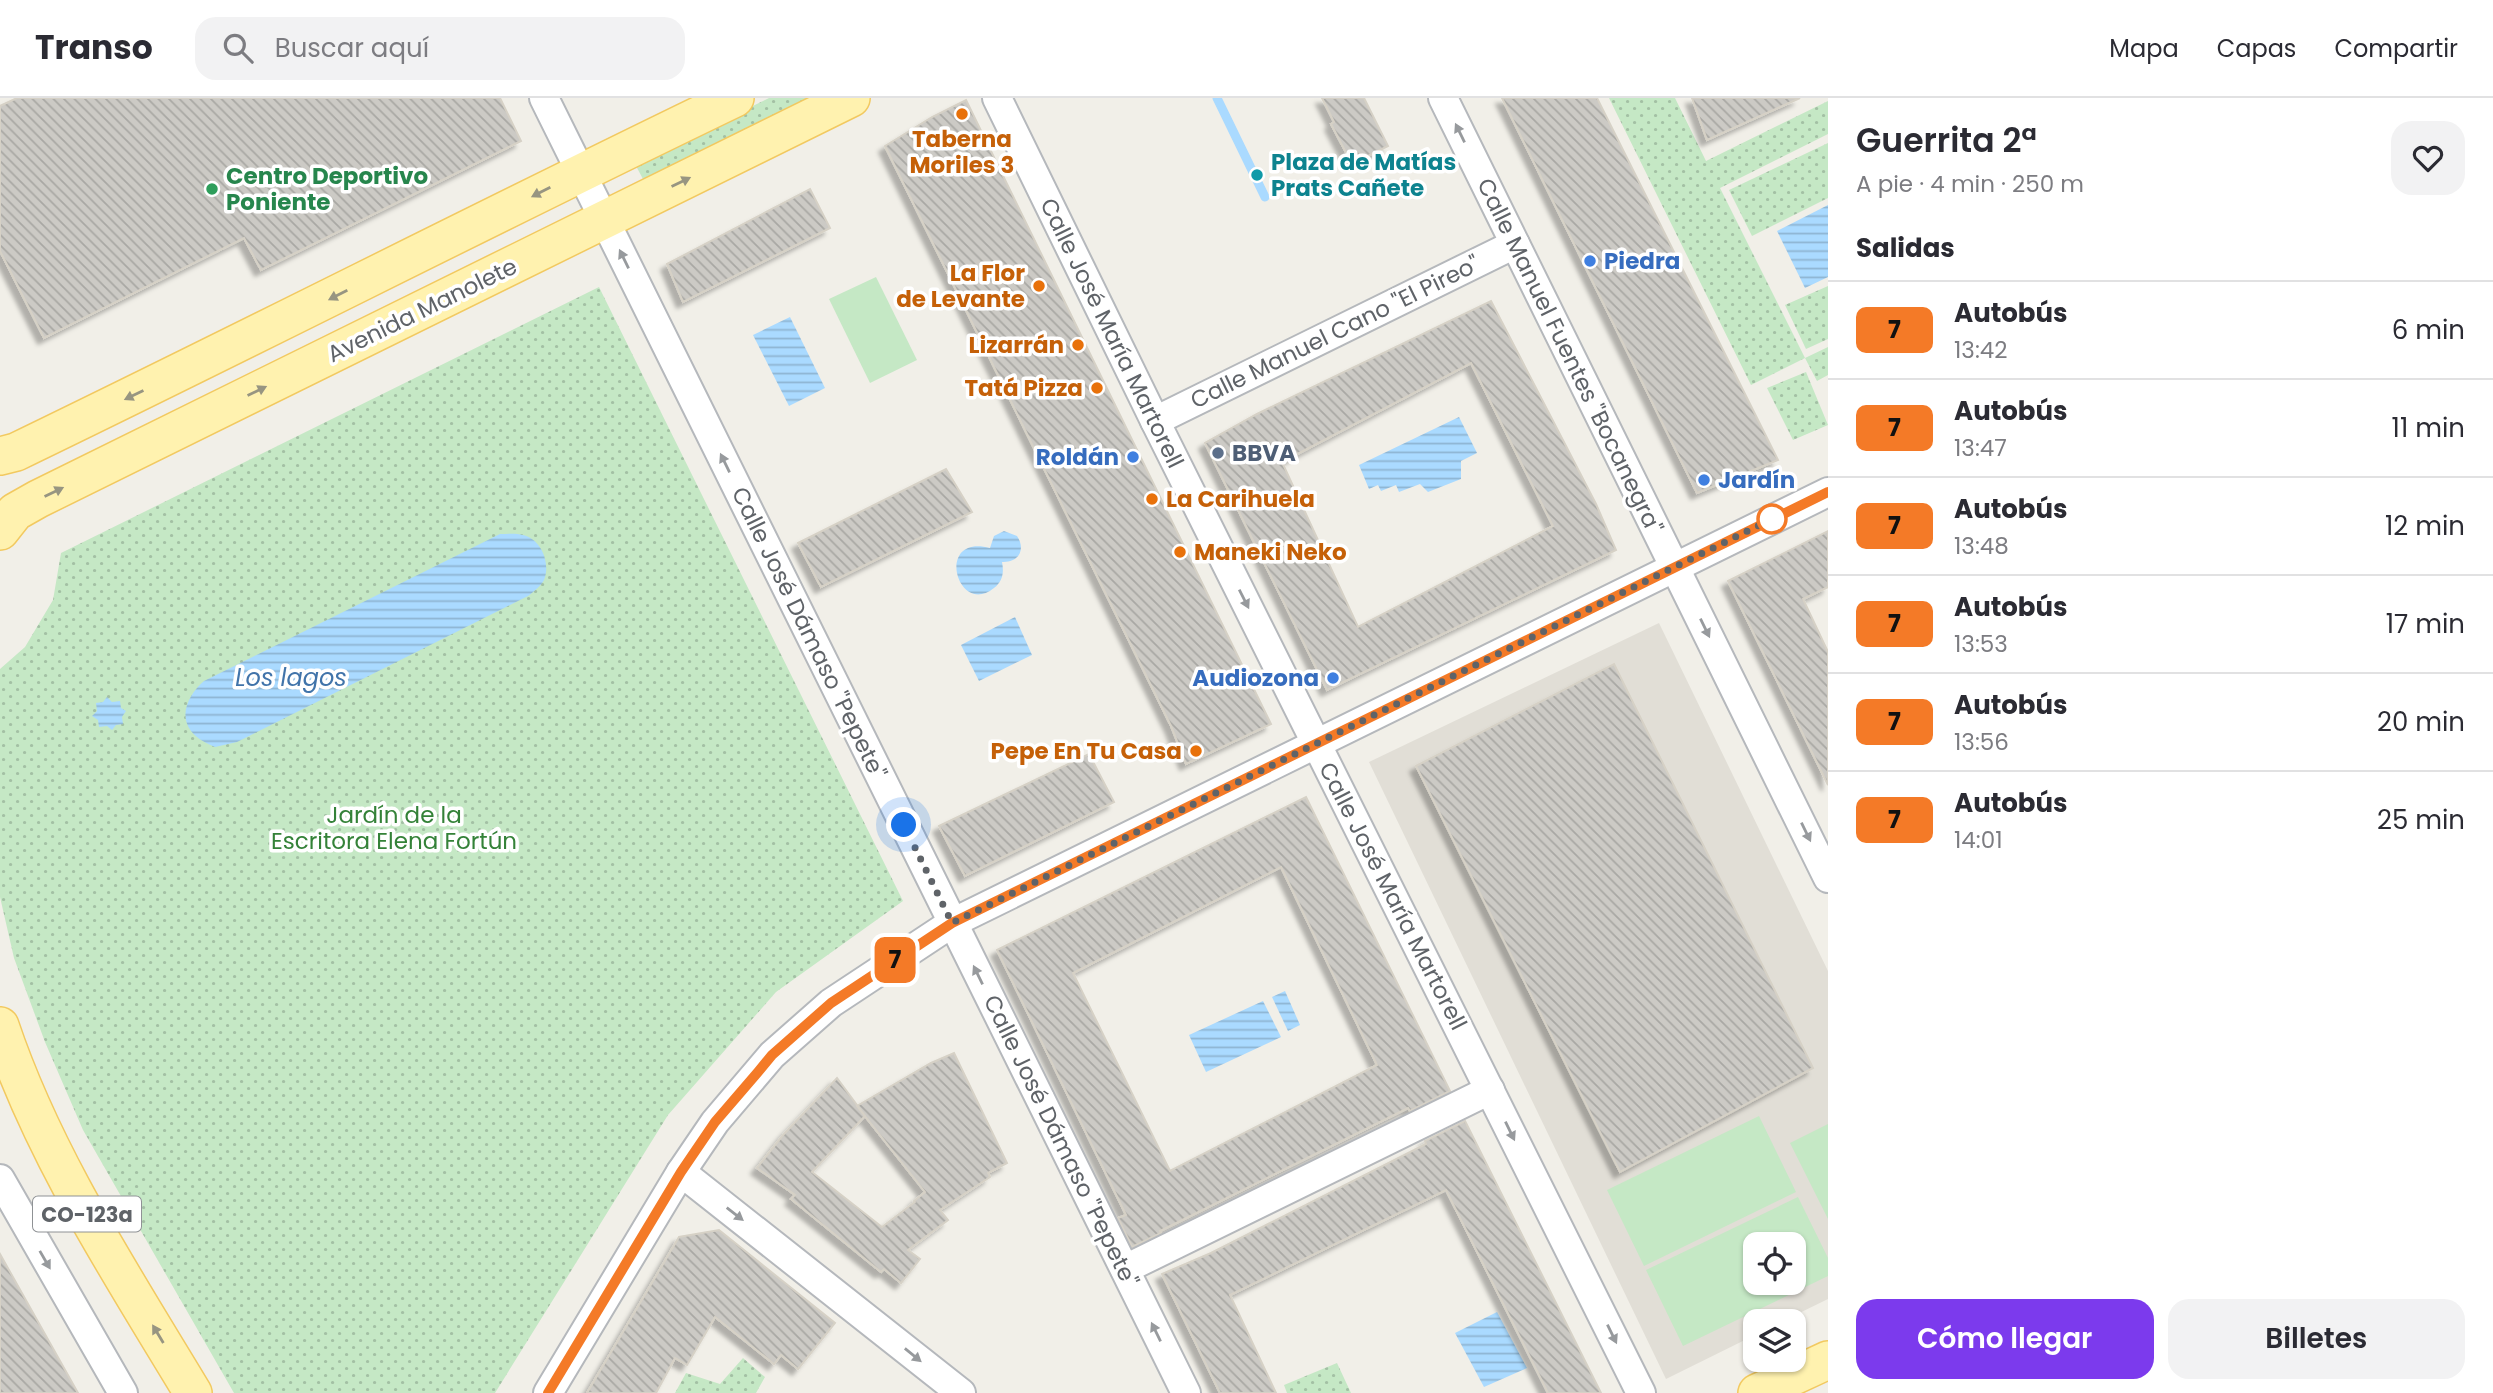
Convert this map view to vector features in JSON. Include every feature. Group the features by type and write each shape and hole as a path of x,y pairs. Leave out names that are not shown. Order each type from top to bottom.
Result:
{"main road":[{"path":"0,456 16,452 281,324 581,172 735,98"},
{"name":"Avenida Manolete","path":"0,531 15,512 38,499 851,98"},
{"name":"CO-123a","path":"0,1026 31,1106 55,1155 193,1393"},
{"name":"CO-123a","path":"0,1091 25,1147 71,1235 163,1393"},
{"path":"1757,1393 1828,1360"}],"street":[{"name":"Calle José Dámaso \"Pepete\"","path":"544,98 1186,1393"},
{"name":"Calle José María Martorell","path":"997,98 1155,421 1641,1393"},
{"name":"Calle Manuel Fuentes \"Bocanegra\"","path":"1443,98 1828,878"},
{"name":"Calle Manuel Cano \"El Pireo\"","path":"1155,421 1515,244"},
{"path":"548,1393 681,1172 715,1122 772,1055 831,1003 952,923 1828,492"},
{"path":"1125,1269 1490,1090"},
{"path":"681,1172 961,1393"},
{"path":"0,1179 123,1393"}],"shaded area":[{"path":"1659,623 1828,971 1828,1299 1806,1310 1743,1309 1743,1341 1666,1379 1369,762"}],"green space":[{"path":"769,98 811,98 644,181 635,164"},
{"path":"1609,98 1675,98 1706,161 1828,101 1828,134 1720,188 1805,358 1751,385"},
{"path":"1828,143 1828,198 1752,236 1729,190"},
{"path":"876,277 917,360 870,383 829,299"},
{"path":"1828,286 1828,339 1806,349 1785,305"},
{"name":"Jardín de la Escritora Elena Fortún","path":"599,287 903,901 776,992 668,1115 495,1393 234,1393 83,1130 45,1042 14,958 0,897 0,669 25,647 53,600 61,553"},
{"path":"1828,347 1828,375 1817,381 1805,358"},
{"path":"1806,372 1828,425 1793,440 1767,388"},
{"path":"1759,1116 1796,1192 1644,1266 1607,1190"},
{"path":"1828,1124 1828,1219 1790,1143"},
{"path":"1798,1197 1828,1258 1828,1276 1806,1287 1806,1232 1743,1232 1743,1295 1789,1295 1760,1309 1743,1309 1743,1317 1683,1346 1646,1270"},
{"path":"743,1358 765,1377 756,1393 675,1393 686,1373 720,1384"},
{"path":"1337,1363 1351,1393 1287,1393 1284,1385"}],"water":[{"path":"1828,205 1828,277 1805,288 1777,231"},
{"path":"790,317 825,388 789,406 753,335"},
{"path":"1459,417 1477,453 1461,461 1461,479 1428,492 1420,484 1399,492 1396,485 1381,491 1378,485 1369,489 1359,465"},
{"path":"1004,531 1017,536 1020,541 1021,550 1017,558 1002,562 1002,576 994,588 981,594 970,592 962,585 957,574 957,562 962,552 973,547 990,548 994,536"},
{"name":"Los lagos","path":"500,534 529,537 543,553 546,566 544,580 528,596 237,742 215,747 199,739 191,731 186,718 187,704 204,681"},
{"path":"1015,617 1032,655 979,681 961,645"},
{"path":"107,697 112,702 120,701 121,708 126,711 122,717 123,724 116,725 112,730 107,726 99,727 98,720 92,716 97,711 96,703 103,702"},
{"path":"1285,991 1300,1025 1288,1031 1272,997"},
{"path":"1263,1001 1281,1037 1206,1072 1189,1035"},
{"path":"1497,1312 1527,1368 1484,1387 1455,1333"}],"building":[{"name":"Centro Deportivo Poniente","path":"17,98 500,98 521,141 261,270 244,238 44,338 0,251 0,106"},
{"path":"1322,98 1364,98 1388,146 1352,164 1331,124 1334,122"},
{"path":"1502,98 1597,98 1778,460 1697,493"},
{"path":"1692,98 1800,98 1707,140"},
{"path":"966,100 1271,724 1186,764 1171,726 885,146"},
{"path":"810,189 830,228 683,302 667,264"},
{"path":"1491,301 1596,504 1616,550 1327,690 1205,443 1257,414","holes":["1471,363 1553,526 1358,627 1282,462"]},
{"path":"946,469 972,512 821,587 798,543"},
{"path":"1828,531 1828,587 1803,599 1828,652 1828,785 1728,581"},
{"path":"1614,664 1813,1068 1620,1172 1416,766"},
{"path":"1089,754 1114,802 965,876 939,826"},
{"path":"1306,797 1450,1091 1410,1111 1408,1108 1132,1247 1118,1218 1126,1215 997,950","holes":["1281,867 1377,1065 1170,1171 1073,973"]},
{"path":"954,1053 1007,1163 988,1173 990,1177 940,1210 948,1220 908,1250 920,1259 901,1283 884,1269 881,1272 791,1199 795,1195 757,1168 784,1134 837,1078 857,1106 931,1063","holes":["865,1116 925,1192 882,1227 812,1172"]},
{"path":"1465,1121 1601,1393 1548,1393 1446,1190 1230,1295 1276,1393 1220,1393 1162,1274 1211,1253 1426,1144 1425,1141"},
{"path":"719,1230 835,1323 798,1369 781,1355 774,1364 715,1317 687,1365 675,1358 656,1393 587,1393 679,1237"},
{"path":"0,1254 78,1393 0,1393"}],"waterway":[{"path":"1217,98 1265,197"}],"bus line":[{"name":"7","path":"548,1393 681,1172 715,1122 772,1055 831,1003 952,923 1828,492"}],"place":[{"name":"Taberna Moriles 3","path":"962,114"},
{"name":"Plaza de Matías Prats Cañete","path":"1257,175"},
{"name":"Centro Deportivo Poniente","path":"212,189"},
{"name":"Piedra","path":"1590,261"},
{"name":"La Flor de Levante","path":"1039,286"},
{"name":"Lizarrán","path":"1078,345"},
{"name":"Tatá Pizza","path":"1097,388"},
{"name":"BBVA","path":"1218,453"},
{"name":"Roldán","path":"1133,457"},
{"name":"Jardín","path":"1704,480"},
{"name":"La Carihuela","path":"1152,499"},
{"name":"Maneki Neko","path":"1180,552"},
{"name":"Audiozona","path":"1333,678"},
{"name":"Pepe En Tu Casa","path":"1196,751"}],"route":[{"path":"904,825 952,923 1772,519"}]}
